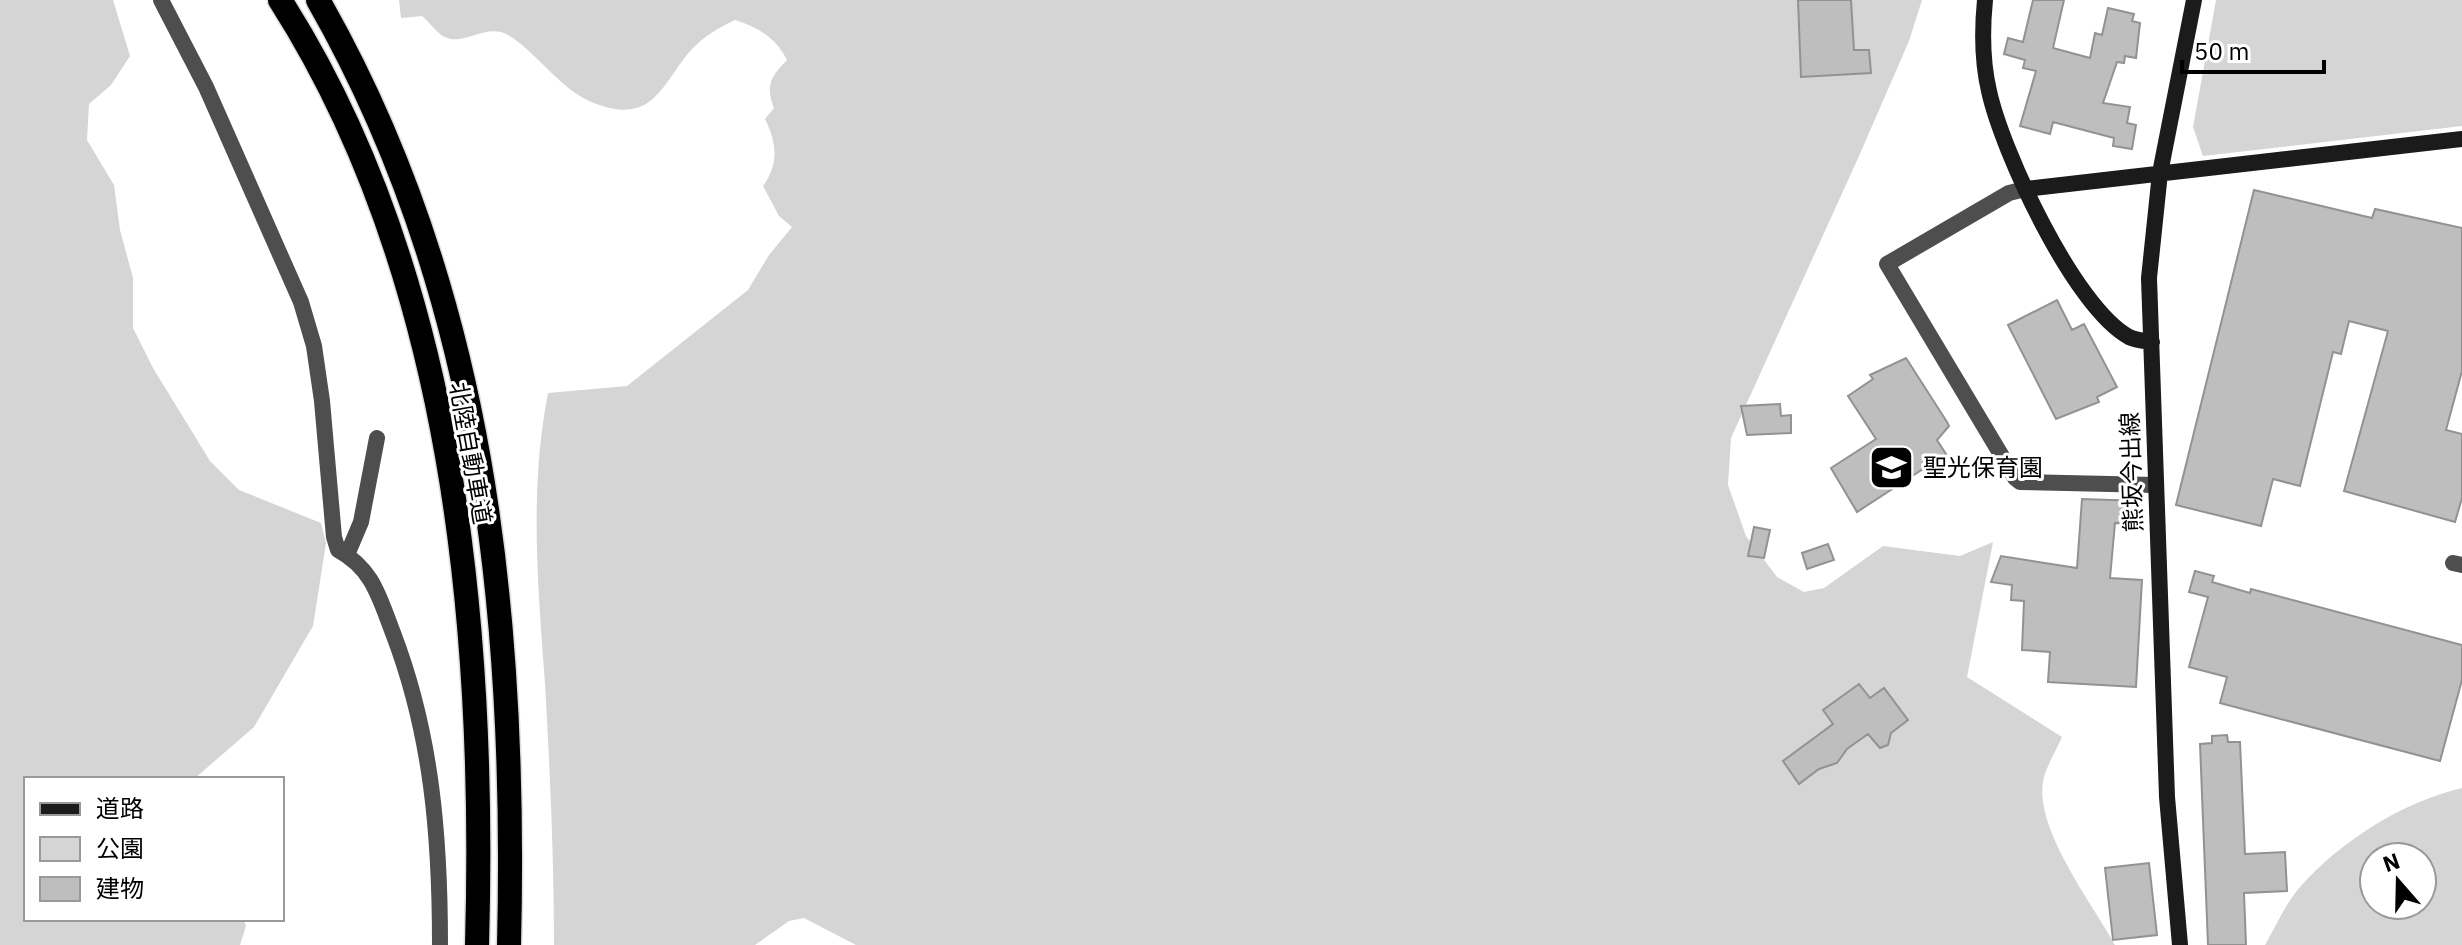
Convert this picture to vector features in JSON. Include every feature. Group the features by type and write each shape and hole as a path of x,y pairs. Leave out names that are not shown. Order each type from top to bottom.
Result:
{"highway":[{"name":"北陸自動車道","path":"280,0 321,71 383,213 413,313 439,423 455,515 472,669 479,847 477,945"},
{"name":"北陸自動車道","path":"318,0 357,69 413,199 438,273 461,365 489,530 504,663 510,768 509,945"}],"main road":[{"path":"1985,0 1983,42 1989,92 2025,189 2069,268 2103,314 2129,337 2152,342"},
{"name":"熊坂今出線","path":"2180,945 2167,797 2149,278 2160,173 2194,0"},
{"path":"2025,189 2462,139"}],"street":[{"path":"161,0 206,87 301,302 314,346 334,537 338,550 362,563 377,593 412,682 425,733 441,882 440,945"},
{"path":"2025,189 2009,193 1887,264 2015,478 2020,482 2155,485"},
{"path":"347,555 361,522 377,438"}],"green space":[{"path":"0,0 113,0 130,56 111,85 89,104 87,140 114,185 120,230 133,278 133,328 153,368 210,461 239,490 321,523 326,543 313,626 254,727 196,777 24,777 24,921 244,921 246,926 240,945 0,945"},
{"path":"399,0 1922,0 1909,41 1859,156 1731,438 1728,485 1746,536 1777,577 1804,592 1824,588 1883,546 1960,556 1993,542 1967,677 2062,737 2044,777 2042,796 2047,818 2066,864 2115,945 856,945 804,918 789,921 755,945 554,945 550,782 537,538 539,466 548,393 627,386 748,290 769,255 792,227 779,216 763,186 774,161 772,136 765,119 774,108 770,87 773,76 787,60 766,34 735,20 699,43 656,96 632,109 615,109 594,103 570,89 508,35 490,31 464,38 447,38 422,16 401,18"},
{"path":"2216,0 2462,0 2462,126 2203,156 2193,127"},
{"path":"2462,788 2462,945 2265,945 2295,893 2316,870 2353,839 2417,803"}],"building":[{"path":"1798,0 1851,0 1854,50 1869,50 1871,73 1801,77"},
{"path":"2033,0 2064,0 2053,48 2090,58 2095,33 2102,35 2108,8 2134,14 2132,21 2140,23 2136,58 2125,56 2124,63 2117,62 2103,103 2130,107 2127,123 2136,125 2132,149 2113,146 2114,138 2053,122 2050,134 2020,126 2036,71 2023,68 2025,60 2004,54 2008,38 2023,42"},
{"path":"2254,190 2372,218 2375,209 2462,228 2462,371 2446,430 2462,434 2462,498 2455,522 2344,491 2388,331 2349,321 2341,354 2333,352 2300,486 2273,479 2261,526 2176,505"},
{"path":"2057,300 2072,330 2084,324 2117,387 2097,397 2099,402 2056,419 2008,325"},
{"path":"1906,358 1949,426 1937,440 1946,454 1857,512 1831,468 1876,439 1848,396 1873,379 1870,375"},
{"path":"1780,404 1781,416 1791,415 1791,433 1747,435 1741,406"},
{"path":"2082,499 2141,501 2140,524 2115,523 2110,578 2142,580 2136,687 2048,682 2050,652 2022,650 2024,601 2011,600 2012,585 1991,582 2001,556 2077,568"},
{"path":"1754,527 1770,530 1764,558 1748,556"},
{"path":"1828,544 1834,560 1807,569 1802,553"},
{"path":"2195,571 2214,576 2212,582 2250,593 2251,589 2462,645 2462,680 2440,761 2220,703 2227,677 2189,667 2208,597 2189,592"},
{"path":"1859,684 1870,698 1884,688 1908,720 1891,733 1888,745 1880,748 1868,734 1847,749 1837,763 1819,769 1799,784 1783,761 1833,724 1823,710"},
{"path":"2227,735 2228,742 2240,742 2245,854 2285,852 2287,891 2244,893 2246,945 2208,945 2200,744 2212,743 2212,736"},
{"path":"2149,863 2157,935 2113,940 2105,868"}],"place":[{"name":"聖光保育園","path":"1892,467"}]}
